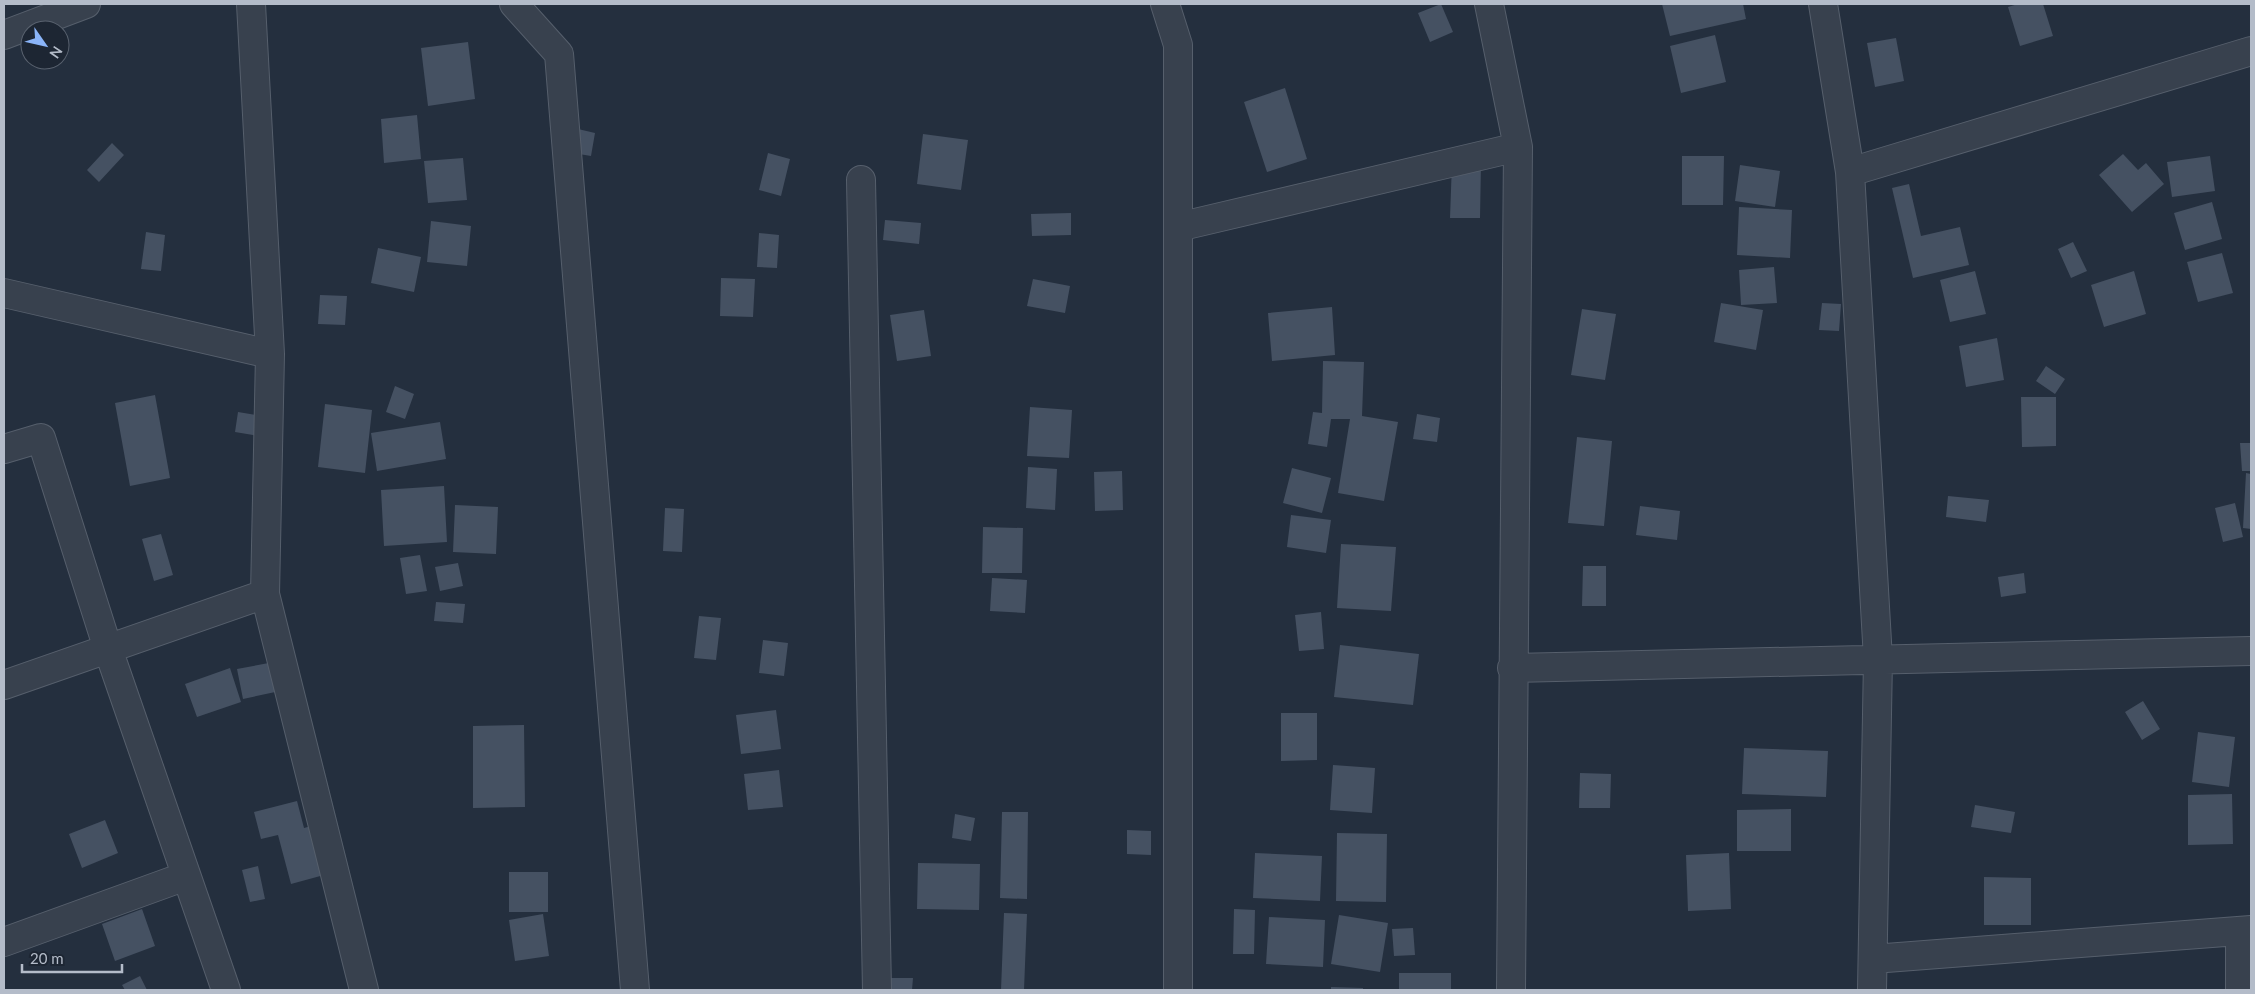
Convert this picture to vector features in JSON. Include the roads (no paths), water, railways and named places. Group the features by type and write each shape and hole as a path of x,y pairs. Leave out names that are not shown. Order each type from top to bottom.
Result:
{"street":[{"path":"4,35 86,4"},
{"path":"251,4 270,354 265,594 364,990"},
{"path":"514,4 559,54 635,990"},
{"path":"1165,4 1178,45 1178,990"},
{"path":"1489,4 1518,147 1512,668 1511,990"},
{"path":"1823,4 1850,172 1878,660 1872,990"},
{"path":"1850,172 2251,51"},
{"path":"1178,227 1518,147"},
{"path":"861,180 877,990"},
{"path":"4,293 270,354"},
{"path":"4,449 41,438 108,649 226,990"},
{"path":"4,685 265,594"},
{"path":"1512,668 2251,651"},
{"path":"4,942 186,876"},
{"path":"1873,959 2246,930 2240,990"}]}
